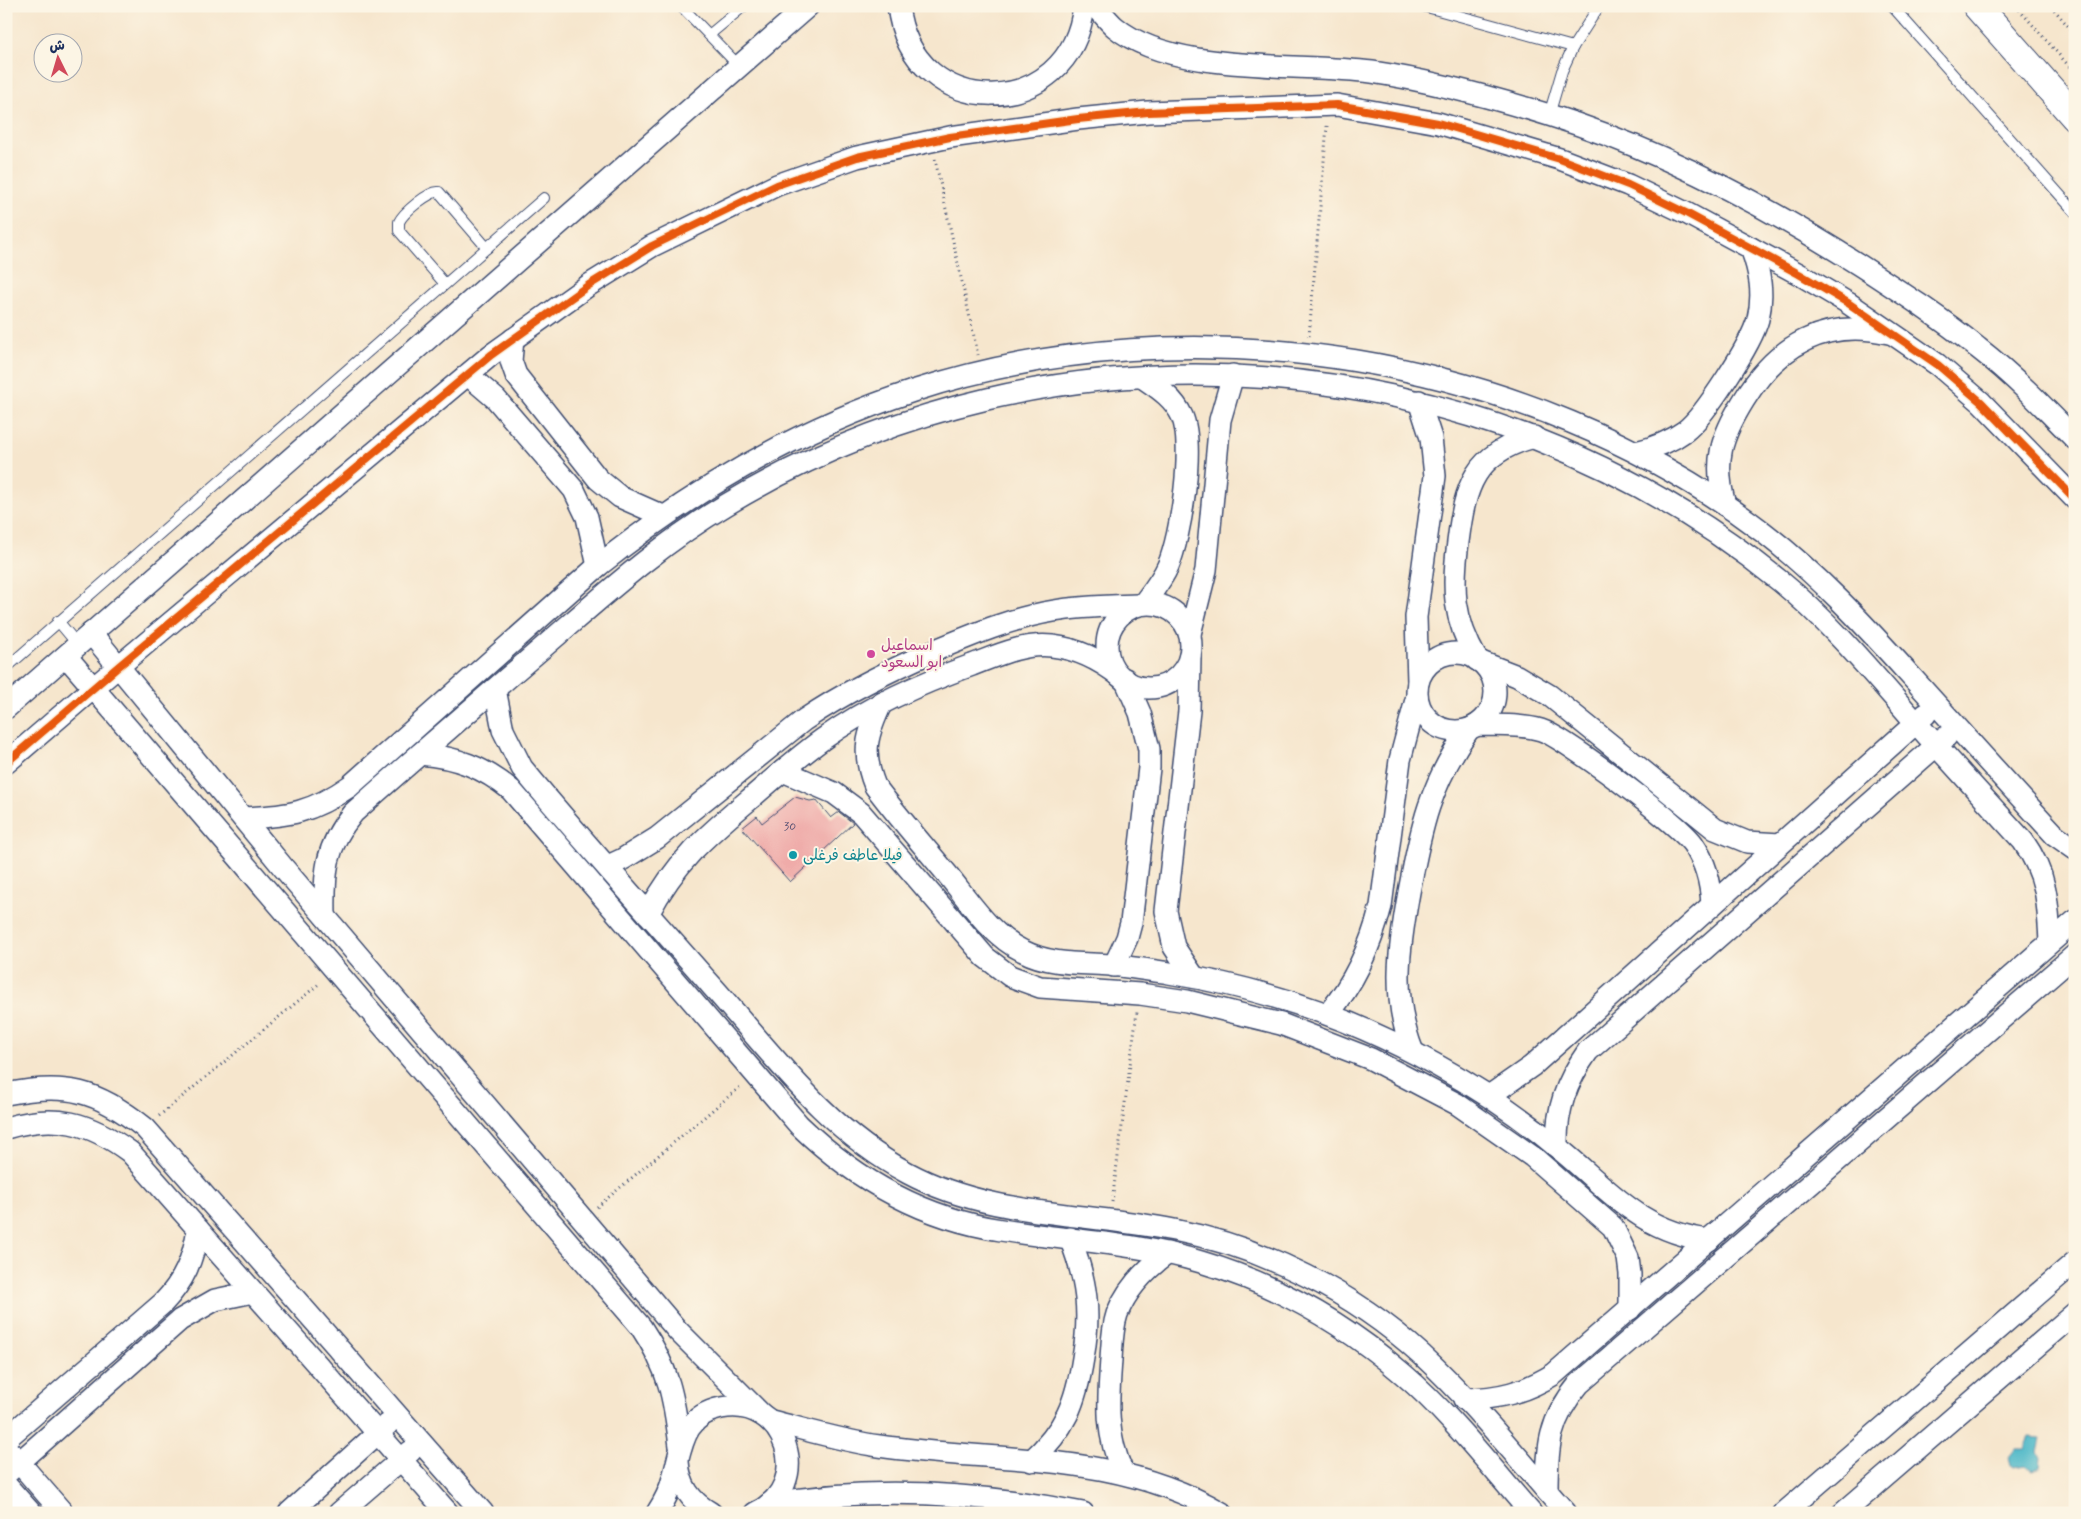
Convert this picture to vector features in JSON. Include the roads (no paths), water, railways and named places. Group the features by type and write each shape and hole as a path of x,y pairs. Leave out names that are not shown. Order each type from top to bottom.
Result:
{"main road":[{"path":"1977,6 2075,117"}],"street":[{"path":"6,708 808,6"},
{"path":"898,6 900,24 908,45 920,64 937,79 957,89 978,95 1003,95 1026,88 1049,75 1067,56 1079,33 1084,6"},
{"path":"1096,6 1115,27 1139,42 1166,53 1218,62 1329,67 1372,72 1455,89 1549,115 1601,133 1708,180 1816,238 1926,308 1980,349 2032,395 2075,439"},
{"path":"1003,95 1008,129"},
{"path":"6,763 468,374 540,318 613,270 652,246 718,212 777,185 894,148 1008,129 1148,112 1328,105 1387,113 1438,124 1560,159 1628,185 1751,248 1799,274 1897,335 1938,365 1981,402 2075,499"},
{"path":"1636,452 1654,448 1687,430 1700,416 1751,338 1758,320 1761,284 1751,248"},
{"path":"1725,505 1719,478 1722,443 1729,424 1755,381 1772,361 1818,334 1844,329 1871,329 1897,335"},
{"path":"513,339 512,361 516,375 598,479 620,497 663,516"},
{"path":"243,818 299,813 326,802 350,786 598,566 663,516 722,478 784,444 897,397 981,372 1044,360 1144,349 1198,348 1307,355 1405,370 1462,384 1546,411 1636,452 1725,505 1776,543 1843,601 2055,835 2075,849"},
{"path":"468,374 496,399 574,490 587,517 598,566"},
{"path":"1194,977 1174,947 1166,911 1188,711 1190,634 1206,570 1220,420 1233,375"},
{"path":"325,916 324,878 327,860 342,827 353,813 647,558 727,504 813,458 894,426 950,408 1045,387 1142,376 1233,375 1327,383 1419,401 1487,420 1534,437 1587,460 1639,486 1737,547 1826,620 1916,723 2023,840 2034,856 2047,892 2050,942"},
{"path":"1114,966 1124,945 1131,923 1149,768 1146,730 1122,678 1113,666 1108,654 1109,636 1117,619 1126,611 1140,605 1167,568 1177,540 1188,445 1183,417 1176,404 1142,376"},
{"path":"1419,401 1431,438 1435,476 1416,617 1417,689 1423,714 1431,722 1451,731 1473,727 1528,727 1555,735 1680,830 1700,856 1711,888 1712,905"},
{"path":"1413,1052 1401,1016 1398,991 1400,940 1421,826 1446,766 1473,727 1489,713 1495,692 1488,670 1479,661 1462,629 1454,596 1453,579 1462,506 1467,490 1487,460 1517,442 1534,437"},
{"path":"608,866 623,860 657,838 804,720 845,694 878,675 978,632 1030,616 1082,607 1158,605 1172,610 1183,621 1190,634"},
{"path":"78,645 119,666 325,916 584,1218 678,1331 781,1434 787,1448 789,1463 786,1479 780,1493 762,1508"},
{"path":"78,645 93,688 641,1327 656,1350 667,1374 674,1401 679,1477 687,1493 699,1506 712,1513"},
{"path":"648,914 672,873 688,854 783,771 824,738 882,702 924,682 1013,650 1032,646 1051,646 1088,655 1137,686 1150,687 1164,685 1175,678 1184,668 1190,656"},
{"path":"1328,1014 1352,982 1376,926 1381,906 1400,760 1422,672 1439,657 1461,653 1517,676 1549,695 1715,829 1747,842 1780,844"},
{"path":"495,689 503,730 522,768 648,914 823,1111 849,1135 878,1156 941,1189 974,1200 1009,1208 1174,1230 1219,1241 1263,1256 1306,1275 1346,1298 1384,1324 1420,1354 1464,1399 1566,1513"},
{"path":"882,702 866,742 866,758 876,786 990,925 1008,942 1039,958 1055,962 1114,966 1194,977 1239,987 1328,1014 1413,1052 1489,1096 1557,1147 1641,1218 1674,1234 1709,1240"},
{"path":"1489,1096 1532,1066 1937,704"},
{"path":"1557,1147 1557,1127 1564,1094 1576,1068 1588,1051 1957,727"},
{"path":"420,754 460,760 478,767 511,790 799,1125 820,1145 858,1174 891,1194 918,1207 973,1225 1124,1244 1168,1253 1238,1274 1308,1307 1365,1344 1404,1374 1432,1401 1531,1513"},
{"path":"783,771 834,793 862,813 984,957 1010,976 1040,986 1140,994 1235,1011 1281,1024 1371,1059 1456,1104 1533,1157 1613,1227 1628,1258 1630,1310"},
{"path":"1464,1399 1502,1397 1538,1384 1561,1369 2075,921"},
{"path":"1547,1491 1547,1452 1553,1425 1564,1403 1579,1384 2075,955"},
{"path":"6,1094 35,1088 65,1089 107,1101 145,1128 483,1513"},
{"path":"94,1129 107,1101"},
{"path":"6,1128 26,1122 54,1120 94,1129 130,1152 448,1513"},
{"path":"6,1439 156,1310 177,1288 188,1271 198,1229"},
{"path":"1031,1461 1048,1446 1061,1428 1072,1408 1079,1388 1088,1327 1088,1304 1085,1282 1070,1238"},
{"path":"1123,1473 1112,1446 1108,1420 1113,1330 1117,1314 1133,1285 1155,1262 1168,1253"},
{"path":"1784,1513 2075,1262"},
{"path":"63,1513 11,1461 180,1320 197,1308 215,1300 254,1292"},
{"path":"1843,1513 2075,1313"},
{"path":"657,1513 673,1480 678,1453 685,1433 694,1422 706,1413 734,1406 748,1408 766,1418 877,1446 1075,1464 1123,1473 1172,1487 1222,1513"},
{"path":"289,1513 398,1416"},
{"path":"339,1513 421,1442"},
{"path":"6,1484 31,1513"},
{"path":"762,1508 828,1495 897,1493 1012,1502 1083,1513"}],"lane":[{"path":"681,6 739,66"},
{"path":"709,35 744,6"},
{"path":"1422,6 1573,47"},
{"path":"1549,115 1562,71 1573,47 1599,6"},
{"path":"1892,6 2075,212"},
{"path":"445,284 399,231 398,222 404,215 431,192 439,192 487,248"},
{"path":"6,668 544,198"},
{"path":"58,621 78,645"}],"water":[{"path":"2029,1437 2041,1438 2038,1452 2041,1459 2040,1467 2032,1470 2025,1465 2014,1467 2010,1465 2008,1457 2015,1448 2024,1448"}],"place":[{"name":"اسماعيل ابو السعود","path":"871,654"},
{"name":"فيلا عاطف فرغلى","path":"793,855"}]}
